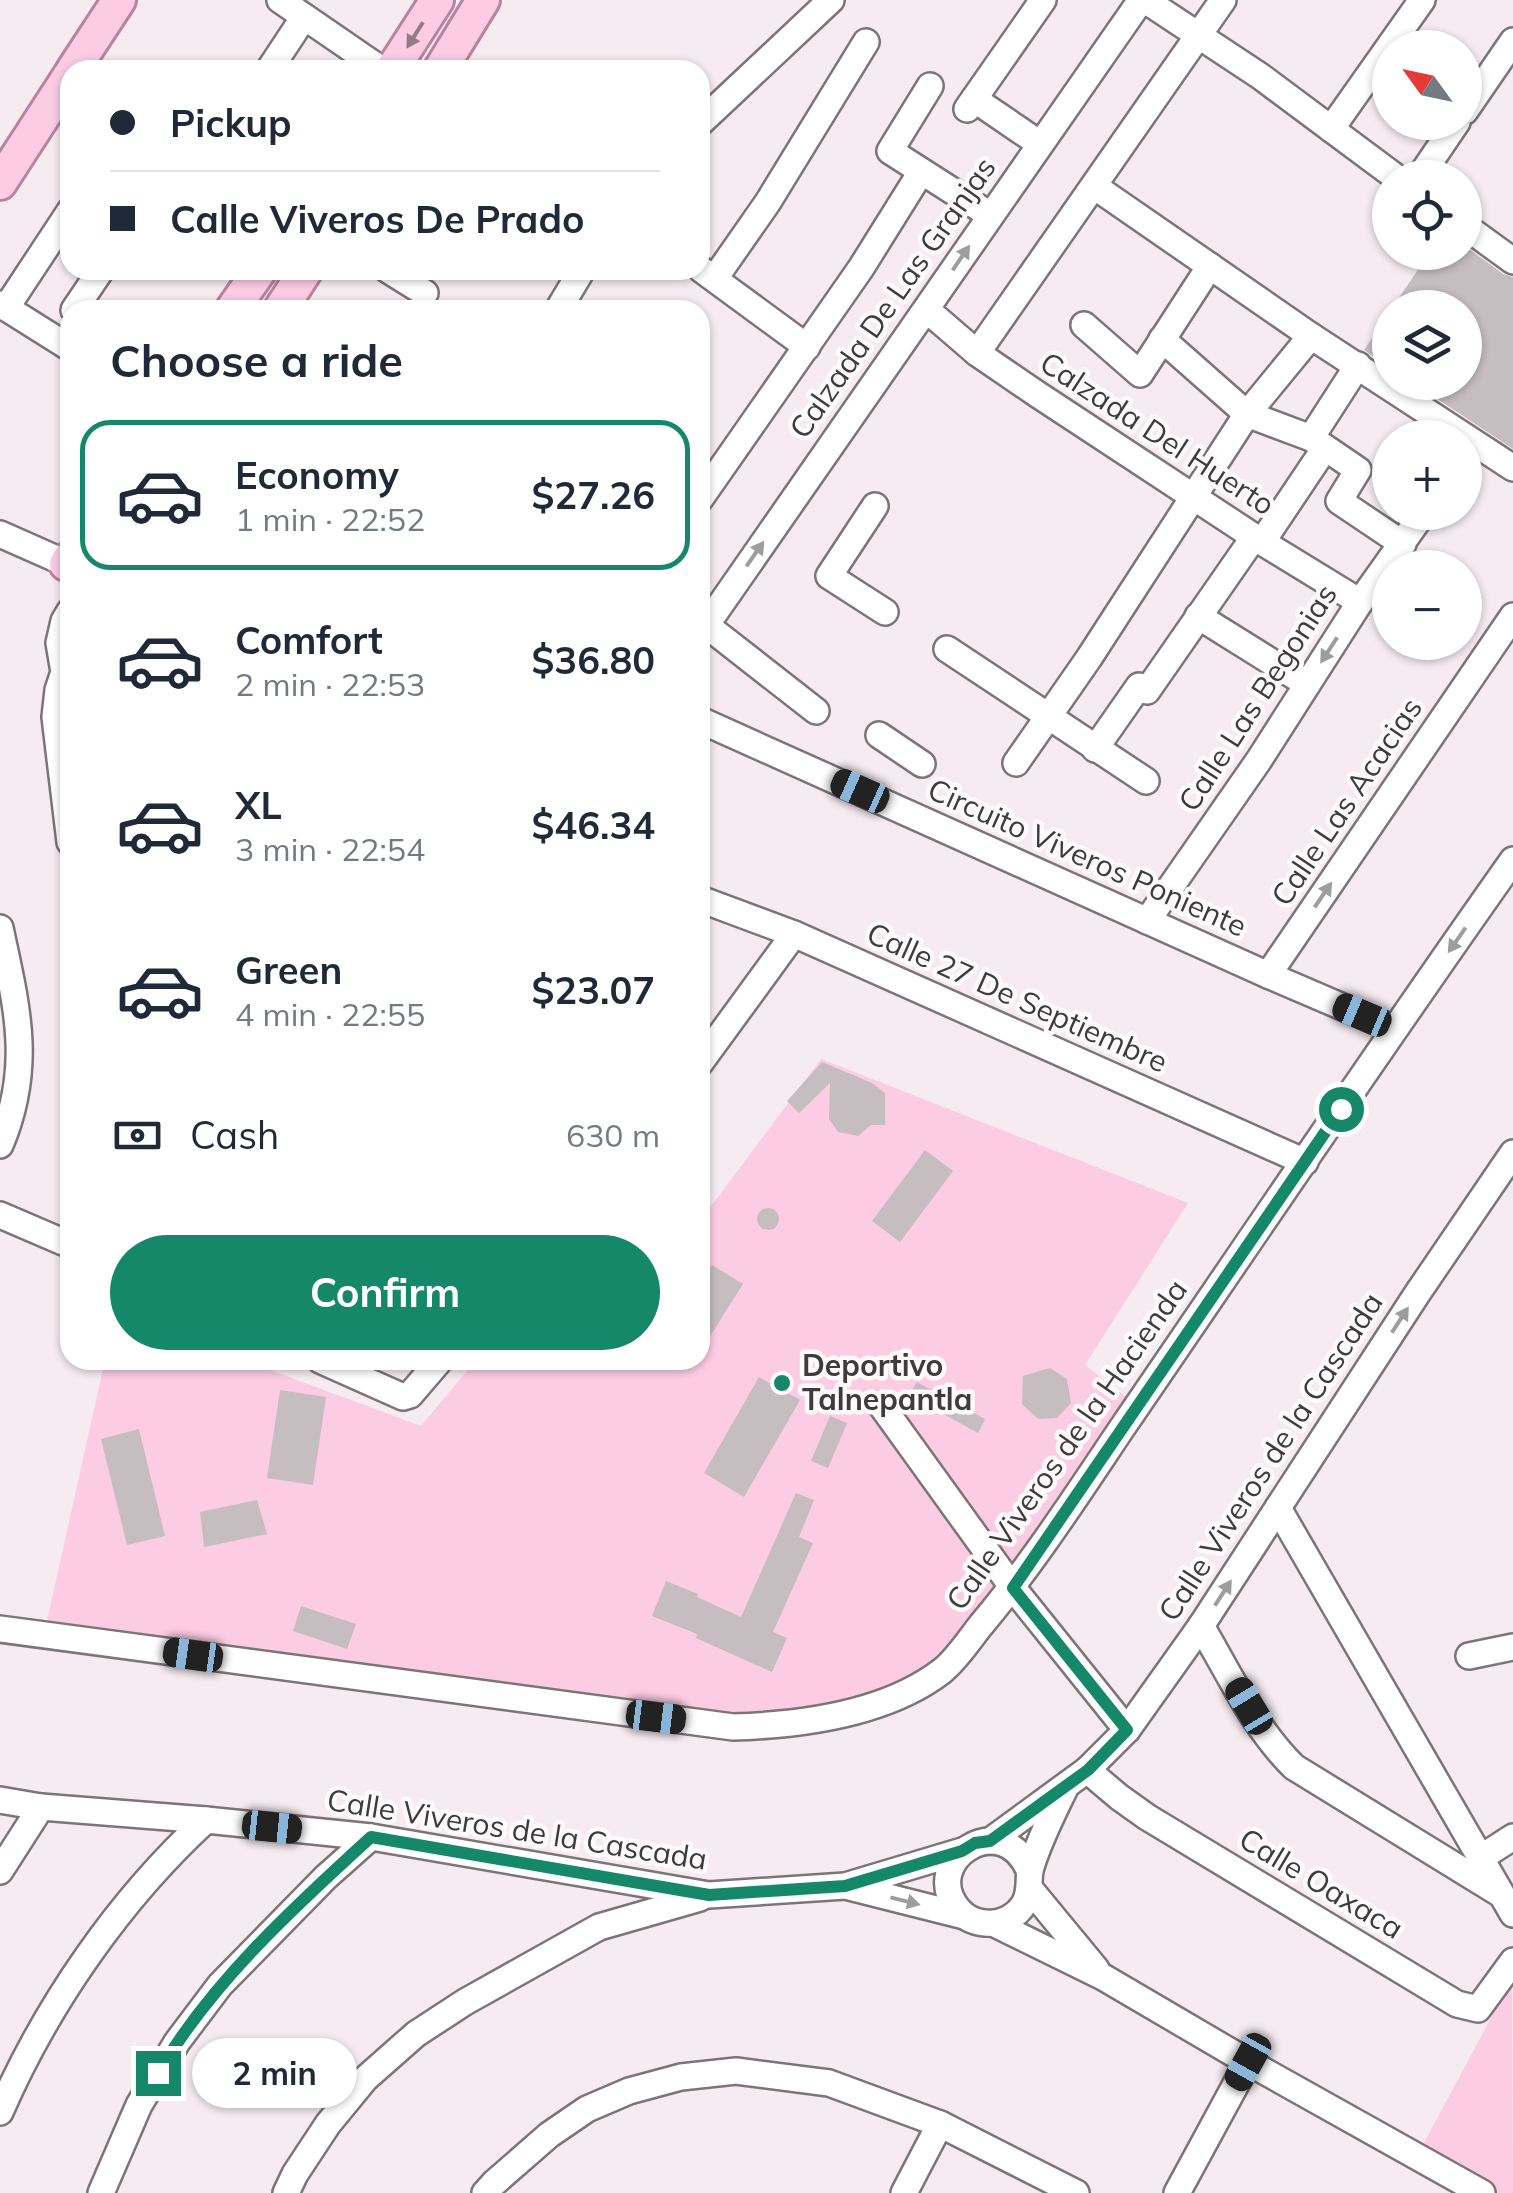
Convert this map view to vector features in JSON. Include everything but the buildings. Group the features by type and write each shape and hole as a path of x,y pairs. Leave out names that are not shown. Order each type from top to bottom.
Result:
{"main road":[{"path":"80,60 119,0"},
{"path":"398,60 437,0"},
{"path":"446,60 483,0"},
{"path":"0,183 60,91"}],"street":[{"path":"280,0 367,60"},
{"path":"710,114 831,0"},
{"path":"1040,144 970,104 1043,0"},
{"path":"1143,0 1260,76 1373,160"},
{"name":"Calzada De Las Granjas","path":"710,620 1143,0"},
{"path":"977,353 1223,0"},
{"path":"1404,30 1422,0"},
{"path":"276,60 304,17"},
{"path":"1482,86 1513,41"},
{"path":"710,270 768,202 866,42"},
{"path":"1331,129 1372,78"},
{"path":"930,86 890,151 990,216"},
{"path":"710,480 807,347 921,172"},
{"path":"1094,186 1431,420"},
{"path":"60,226 3,306 60,341"},
{"path":"1482,238 1513,261"},
{"path":"1084,325 1140,374 1210,266"},
{"path":"710,275 807,347"},
{"path":"403,280 425,294"},
{"name":"Calzada Del Huerto","path":"927,310 977,353 1258,540 1360,602"},
{"path":"1016,762 1089,658 1247,414 1311,336"},
{"path":"1162,339 1247,414 1318,443 1358,470 1339,502 1402,544"},
{"path":"1103,754 1143,689 1258,540 1318,443 1358,366"},
{"path":"1482,454 1513,468"},
{"path":"875,506 830,576 885,612"},
{"name":"Calle Las Begonias","path":"1147,921 1412,530"},
{"path":"0,534 60,558"},
{"path":"1198,616 1307,684"},
{"name":"Calle Las Acacias","path":"1268,975 1513,616"},
{"path":"710,635 816,711"},
{"path":"947,650 1146,782"},
{"path":"60,686 56,718 60,753"},
{"name":"Circuito Viveros Poniente","path":"710,724 1394,1028"},
{"path":"879,735 922,764"},
{"name":"Calle Viveros de la Hacienda","path":"0,1629 733,1727 778,1726 844,1715 910,1690 944,1669 1013,1588 1513,860"},
{"name":"Calle 27 De Septiembre","path":"710,903 794,934 1305,1162"},
{"path":"0,928 19,1079 0,1145"},
{"path":"710,1049 794,934"},
{"name":"Calle Viveros de la Cascada","path":"990,1841 1078,1777 1127,1730 1201,1626 1513,1152"},
{"path":"0,1215 60,1241"},
{"path":"342,1370 399,1396 410,1395 431,1370"},
{"path":"881,1406 1013,1588 1127,1730"},
{"path":"1278,1508 1507,1904"},
{"path":"1201,1626 1271,1741 1294,1766 1507,1904"},
{"path":"1469,1656 1513,1647"},
{"name":"Calle Viveros de la Cascada","path":"1030,1880 1049,1822 1078,1777"},
{"name":"Calle Oaxaca","path":"1078,1777 1119,1797 1457,2004 1478,2009 1513,1961"},
{"name":"Calle Viveros de la Cascada","path":"0,1800 371,1837 709,1895 845,1886 962,1851"},
{"path":"0,1870 41,1807"},
{"path":"0,2112 50,2013 92,1953 169,1854 206,1820"},
{"path":"100,2193 139,2105 220,1985 371,1837"},
{"path":"1482,1857 1513,1837"},
{"path":"1103,1977 1062,1930 1030,1880 1025,1861 1010,1846 990,1841 975,1843 962,1851 951,1866 948,1884 952,1902 964,1916 979,1923 995,1924 1103,1977 1482,2193"},
{"path":"995,1924 1012,1918 1024,1905 1030,1880"},
{"name":"Calle Viveros de la Cascada","path":"845,1886 964,1916"},
{"path":"286,2193 328,2124 365,2079 416,2034 599,1926 709,1895"},
{"path":"1177,2193 1248,2062"},
{"path":"486,2193 549,2135 587,2109 629,2091 681,2076 736,2070 829,2083 940,2124 1076,2193"},
{"path":"904,2193 940,2124"}],"shaded area":[{"name":"Deportivo Talnepantla","path":"821,1059 1188,1203 1085,1365 1131,1401 1017,1567 939,1667 843,1705 746,1716 644,1710 47,1621 103,1370 270,1370 421,1426 468,1370 710,1370 710,1208"},
{"path":"1512,1979 1513,2193 1491,2193 1418,2154"}],"place":[{"name":"Deportivo Talnepantla","path":"782,1383"}],"route":[{"path":"158,2073 220,1985 371,1837 709,1895 845,1886 990,1841 1088,1770 1127,1730 1013,1588 1341,1109"}]}
